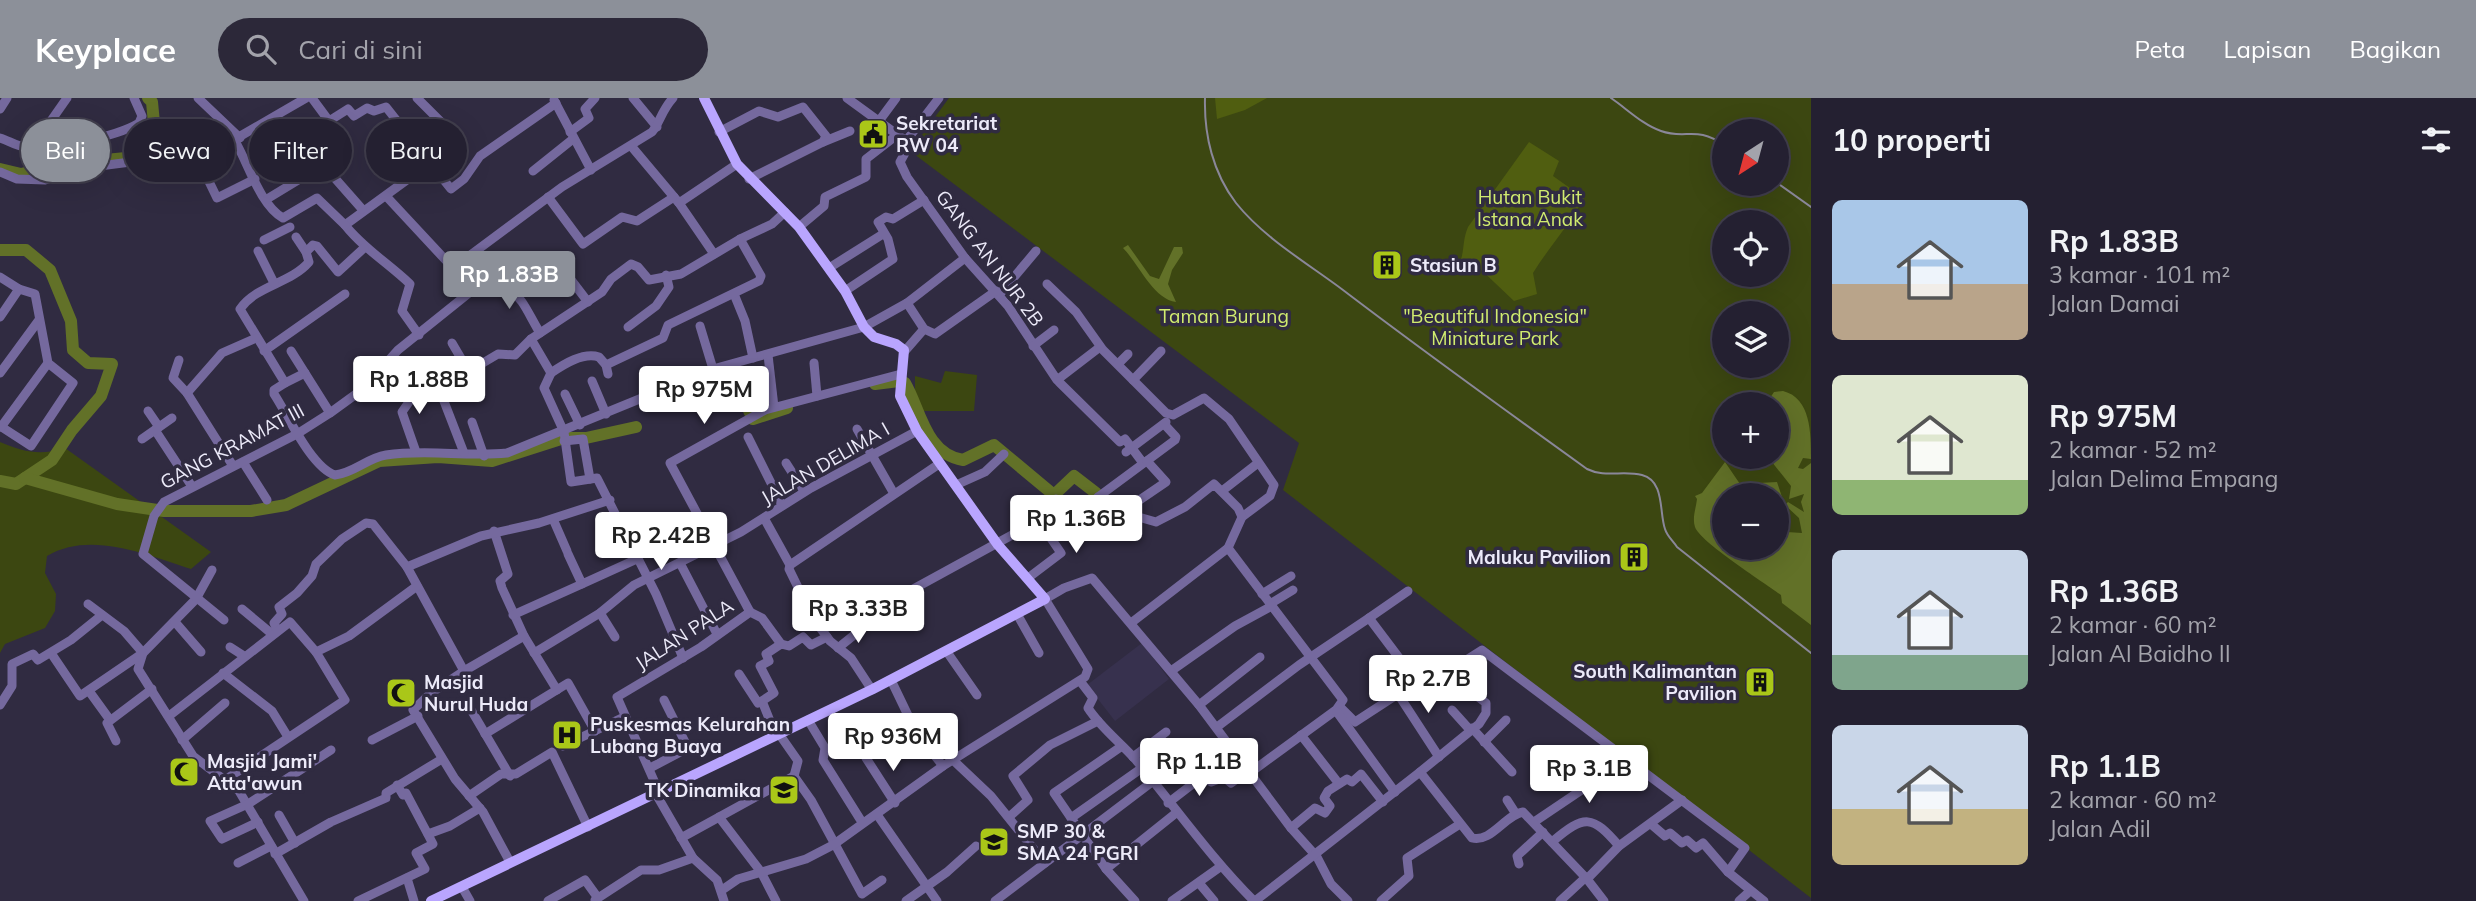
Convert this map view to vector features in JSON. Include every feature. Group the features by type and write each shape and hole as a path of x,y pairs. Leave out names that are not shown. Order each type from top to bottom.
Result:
{"main road":[{"path":"431,901 872,690 1045,599 998,543 917,431 901,400 904,352 896,344 874,337 864,327 845,291 799,227 737,164 704,98"}],"street":[{"path":"0,109 6,98"},
{"path":"53,119 68,98"},
{"path":"110,132 136,125 141,121 141,109 134,98"},
{"path":"198,98 237,140 249,166"},
{"path":"237,140 292,102 306,98"},
{"path":"312,98 328,119"},
{"path":"417,98 436,119"},
{"path":"533,171 589,118 585,109 594,98"},
{"path":"634,98 657,127"},
{"path":"387,196 450,267 459,264 548,197 632,147 657,127 659,114 673,98"},
{"path":"846,98 858,101 879,121 907,140 939,98"},
{"path":"879,121 896,98"},
{"path":"467,175 480,156 554,101 592,170"},
{"path":"332,119 348,109 354,117 366,108 374,111 385,106 395,119"},
{"path":"719,132 758,111 778,117 803,107 826,136 823,142"},
{"path":"749,179 850,131"},
{"path":"799,227 824,206 825,197 866,177 866,159 897,135"},
{"path":"0,138 21,147"},
{"name":"GANG AN NUR 2B","path":"907,140 900,162 965,258 998,293 1059,382 1079,405 1120,442 1125,439 1129,450 1166,482 1122,512"},
{"path":"632,147 676,200 714,254"},
{"path":"0,172 17,178 45,180 84,168 124,163"},
{"path":"548,197 583,244 622,217 637,221 737,164"},
{"path":"209,182 217,198 249,182"},
{"path":"257,182 310,258 306,265 291,277 274,283 248,299 240,309 285,383"},
{"path":"267,200 296,182"},
{"path":"338,182 362,209"},
{"path":"345,225 362,209 387,196 405,182"},
{"path":"446,182 451,188 460,182"},
{"path":"284,218 316,198 345,225 364,248 384,260 410,284 401,309 419,335"},
{"path":"845,291 893,259 892,248 877,222 886,217 893,219 924,200"},
{"path":"439,389 498,354 513,356 531,339 604,290 613,277 631,264 638,267 649,280 681,274 740,239 772,224 785,212"},
{"path":"264,240 292,231"},
{"path":"829,268 883,234"},
{"path":"683,658 610,500 597,478 570,482 564,437 544,388 551,373 570,362 590,355 599,357 607,369 659,341 665,336 668,325 759,281 761,276 740,239"},
{"path":"306,252 317,246 338,272 364,248"},
{"path":"258,251 274,283"},
{"path":"907,303 924,329 935,334 998,293 1036,251"},
{"path":"305,373 274,390 274,394 297,434 326,470 335,475 385,455 416,452 484,456 507,453 564,437 580,425 713,369 864,327 907,303 965,258"},
{"path":"459,264 474,289 492,287 514,291 541,333"},
{"path":"562,268 588,302"},
{"path":"628,327 656,306 669,287 666,275"},
{"path":"0,277 35,295 48,363 72,380 74,385 34,443 27,445 1,426 48,363"},
{"path":"1047,284 1076,312 1100,346 1166,413 1173,415"},
{"path":"0,317 19,289"},
{"name":"GANG KRAMAT III","path":"196,596 143,554 158,506 191,485 297,434 330,413 363,389 383,365 474,289"},
{"path":"734,294 745,321 753,358"},
{"path":"264,352 345,295"},
{"path":"0,373 39,320"},
{"path":"700,326 713,369"},
{"path":"904,352 924,329"},
{"path":"1033,346 1055,330"},
{"path":"187,393 222,354 256,338"},
{"path":"531,339 551,373"},
{"path":"452,343 469,372"},
{"path":"1059,382 1100,346"},
{"path":"291,351 330,413"},
{"path":"1133,380 1161,351"},
{"path":"1118,364 1128,354"},
{"path":"768,355 775,407 901,379"},
{"path":"179,360 173,378 187,393 233,466"},
{"path":"814,363 817,396"},
{"path":"383,365 398,387 404,390 409,402 402,412 416,452"},
{"path":"404,390 433,377 464,453"},
{"path":"457,379 462,388"},
{"path":"592,381 606,414"},
{"path":"565,394 580,425"},
{"path":"1129,450 1173,415 1202,399 1208,399 1229,419 1274,489 1242,517 1228,548 1131,623"},
{"name":"JALAN PALA","path":"624,717 617,697 683,658 750,612 670,465 672,461 775,407"},
{"path":"148,411 191,485"},
{"path":"142,439 172,418"},
{"path":"472,422 484,456"},
{"path":"838,648 906,593 998,543 1037,518 1056,499 1079,515 1100,495 1175,440 1176,437 1164,424"},
{"path":"858,429 894,492"},
{"name":"JALAN DELIMA I","path":"534,653 600,613 647,578 764,518 804,491 873,457 917,431"},
{"path":"564,437 583,439 590,479"},
{"path":"748,437 782,505"},
{"path":"956,485 991,468 1004,454"},
{"path":"243,462 267,500"},
{"path":"786,463 804,491"},
{"path":"1222,491 1258,463"},
{"path":"790,565 939,464"},
{"path":"1100,495 1122,512 1156,523 1185,507 1211,485 1217,484 1242,517"},
{"path":"407,567 494,531 553,519 610,500"},
{"path":"764,518 790,565 789,569 805,605 827,637 852,659 872,690"},
{"path":"1027,578 1061,553 1037,518"},
{"path":"553,519 582,584"},
{"path":"275,632 274,623 282,614 280,606 297,593 312,576 316,564 342,539 366,523 373,524 407,567 464,671"},
{"path":"494,531 508,574 500,582 513,615 557,690"},
{"path":"1168,803 1203,776 1211,782 1224,777 1231,783 1339,707 1342,698 1228,548"},
{"path":"513,615 637,559"},
{"path":"680,563 717,634"},
{"path":"51,653 79,696 89,691 143,653 196,596 212,570"},
{"path":"1262,594 1291,576"},
{"path":"722,890 738,879 806,859 833,845 878,816 943,766 1080,681 1088,669 1045,599 1064,588 1093,578 1217,727 1291,828 1314,853 1331,884 1348,901"},
{"path":"316,652 349,636 417,586"},
{"path":"1171,671 1293,590"},
{"path":"1217,727 1408,591"},
{"path":"196,596 224,620"},
{"path":"816,619 838,603"},
{"path":"88,604 124,631 143,653"},
{"path":"242,609 275,632"},
{"path":"750,612 762,618 781,644 787,647 804,637 812,645 827,637"},
{"path":"600,613 615,637"},
{"path":"1017,614 1040,653"},
{"path":"0,705 12,686 12,664 33,654 38,660 51,653 102,615"},
{"path":"1368,618 1410,671 1418,668 1430,683 1482,650 1745,848 1728,872"},
{"path":"174,622 201,652"},
{"path":"169,716 290,622 316,652 345,700 225,780"},
{"path":"510,862 480,808 442,759 413,710 415,705 464,671 524,636"},
{"path":"738,674 758,703 774,693 760,666 769,661 765,654 781,644"},
{"path":"230,648 244,656"},
{"path":"947,652 976,695"},
{"path":"143,653 138,668 182,740 193,755 225,780 248,804 304,901"},
{"path":"1199,705 1260,657"},
{"path":"223,673 272,711 288,737"},
{"path":"1080,681 1093,698 1088,708 1098,721 1133,757 1220,867 1258,900 1484,719 1486,703 1448,674"},
{"path":"891,680 916,732 943,766"},
{"path":"485,734 568,683 595,731"},
{"path":"116,741 107,724 152,689"},
{"path":"89,691 110,720"},
{"path":"1339,707 1355,722 1398,694 1439,757"},
{"path":"650,768 688,748 664,700"},
{"path":"681,838 794,776 798,761 762,701"},
{"path":"182,740 225,703"},
{"path":"1339,707 1395,792"},
{"path":"470,708 510,776"},
{"path":"1452,710 1513,772"},
{"path":"372,740 418,716"},
{"path":"563,746 624,717 681,838 693,858 714,876 722,890 724,901"},
{"path":"808,720 825,748 823,760 860,819"},
{"path":"1484,742 1506,720"},
{"path":"1009,817 1028,800 1013,776 1050,745 1098,721"},
{"path":"1133,757 1167,732"},
{"path":"1301,735 1336,779"},
{"path":"1122,746 1054,793 1130,899"},
{"path":"258,822 222,839 210,821 248,804 331,750"},
{"path":"469,796 501,774 510,776 552,752 588,827"},
{"path":"866,758 895,803"},
{"path":"238,863 295,843 331,822 386,798 386,793 397,785 442,759"},
{"path":"954,761 1009,817 1045,863"},
{"path":"1071,818 1142,768"},
{"path":"1420,772 1472,838 1478,840 1523,812 1587,878 1604,901"},
{"path":"1291,828 1315,808 1325,813 1331,806 1324,797 1328,791 1348,779 1352,782 1361,774 1383,802"},
{"path":"794,776 811,800 833,845 862,894 882,880"},
{"path":"995,901 1152,782"},
{"path":"358,901 425,869 416,853 433,844 406,793 403,795 397,785"},
{"path":"1534,822 1583,789"},
{"path":"1507,800 1517,814"},
{"path":"1560,901 1619,846 1682,800"},
{"path":"428,834 449,826 480,808"},
{"path":"1106,869 1175,813"},
{"path":"279,815 295,843"},
{"path":"878,816 937,901"},
{"path":"719,817 761,872 776,901"},
{"path":"1552,842 1576,824 1590,820 1600,824 1619,846"},
{"path":"1381,901 1409,876 1407,858 1460,824"},
{"path":"1651,824 1665,836 1670,832 1682,843 1687,840 1696,848 1703,842 1728,872 1764,901"},
{"path":"1519,864 1517,856 1544,832"},
{"path":"906,901 976,846"},
{"path":"548,901 585,880 596,900 641,870 659,870 693,858"},
{"path":"1172,901 1220,867"},
{"path":"407,878 414,901"},
{"path":"1199,883 1214,901"},
{"path":"462,887 470,901"},
{"path":"1739,901 1750,891"}],"shaded area":[{"path":"1128,245 1150,276 1159,279 1174,247 1182,247 1183,253 1172,270 1168,284 1176,302 1160,295 1153,288 1123,248"},
{"path":"1789,394 1804,409 1811,438 1811,459 1803,458 1798,468 1803,469 1811,463 1811,625 1782,603 1781,595 1731,560 1789,560 1789,532 1802,533 1799,518 1789,509 1789,503 1804,512 1801,502 1804,494 1789,499 1791,486 1778,469 1789,469"},
{"path":"1720,469 1730,469 1739,483 1712,483 1712,545 1695,527 1695,496 1702,493"},
{"path":"1142,643 1169,679 1115,721 1087,685"}],"green space":[{"name":"\"Beautiful Indonesia\" Miniature Park","path":"949,98 1811,98 1811,898 1283,490 1299,443 910,151"},
{"path":"1215,98 1267,98 1245,110 1217,119"},
{"name":"Hutan Bukit Istana Anak","path":"1529,142 1559,161 1553,176 1584,198 1533,273 1537,294 1514,301 1475,264 1459,265 1468,227"},
{"path":"945,371 977,375 974,411 920,411 915,400 915,376 941,383"},
{"path":"0,442 32,452 65,448 211,552 191,569 138,552 100,545 82,545 47,556 45,573 56,594 55,611 45,628 5,644 0,653"}],"waterway":[{"path":"0,169 21,174 64,164 126,158 144,147 154,123 152,102 148,98"},
{"path":"0,250 26,250 50,270 71,321 73,350 88,363 112,364 101,396 72,430 52,460 16,484 0,481"},
{"path":"730,382 741,379 741,394 753,419 787,408"},
{"path":"875,384 899,381 905,383 925,429 940,449 950,456 963,460 994,445 1054,495 1074,476 1096,493"},
{"path":"25,478 117,504 164,511 251,511 286,505 379,461 438,457 492,461 564,438 586,438 636,427"}],"tram line":[{"path":"1205,98 1208,140 1221,179 1236,203 1259,228 1587,469 1649,478 1658,490 1666,532 1677,547 1811,653"},
{"path":"1611,98 1654,128 1670,133 1698,134 1712,138"},
{"path":"1789,191 1811,207"}],"place":[{"name":"Sekretariat RW 04","path":"873,134"},
{"name":"Stasiun B","path":"1387,265"},
{"name":"Maluku Pavilion","path":"1634,557"},
{"name":"South Kalimantan Pavilion","path":"1760,682"},
{"name":"Masjid Nurul Huda","path":"401,693"},
{"name":"Puskesmas Kelurahan Lubang Buaya","path":"567,735"},
{"name":"Masjid Jami' Atta'awun","path":"184,772"},
{"name":"TK Dinamika","path":"784,790"},
{"name":"SMP 30 & SMA 24 PGRI","path":"994,842"}],"park label":[{"name":"Taman Burung","path":"1224,316"}]}
